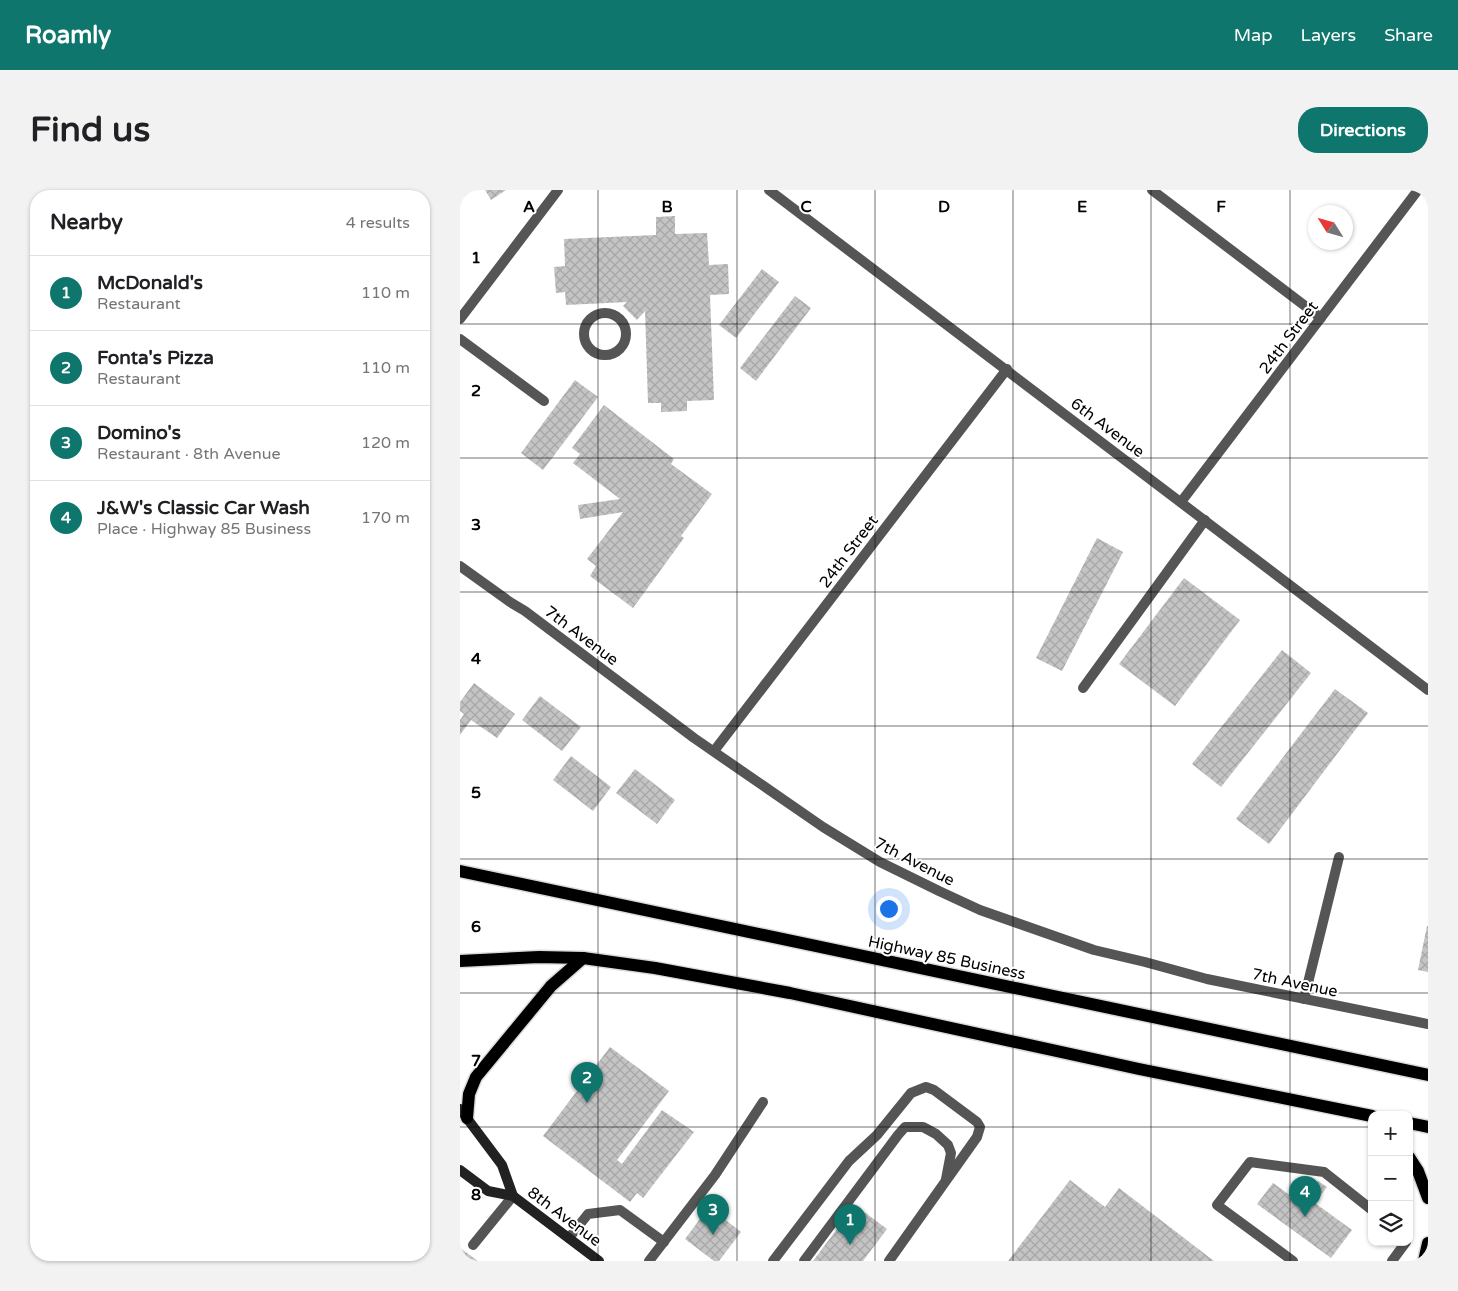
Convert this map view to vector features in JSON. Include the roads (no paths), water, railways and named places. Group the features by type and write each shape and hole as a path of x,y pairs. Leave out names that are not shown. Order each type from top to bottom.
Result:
{"main road":[{"name":"Highway 85 Business","path":"460,871 1428,1075"},
{"path":"460,961 539,957 582,958 655,968 790,993 1139,1069 1368,1115"},
{"path":"513,1196 502,1165 463,1114 476,1077 551,986 582,958"},
{"path":"1352,1112 1368,1123"},
{"path":"1413,1124 1428,1127"},
{"path":"1413,1163 1418,1171 1428,1198"},
{"name":"8th Avenue","path":"460,1170 488,1191 513,1196 597,1260"},
{"path":"1424,1261 1428,1243"}],"street":[{"path":"460,319 558,190"},
{"name":"6th Avenue","path":"769,190 1428,690"},
{"path":"1152,190 1321,318"},
{"name":"24th Street","path":"1181,502 1418,190"},
{"path":"601,313 617,317 626,330 622,346 616,352 608,355 600,355 593,352 587,346 584,338 584,330 588,322 601,313"},
{"path":"460,339 544,401"},
{"name":"24th Street","path":"714,751 1007,369"},
{"path":"1083,688 1205,520"},
{"name":"7th Avenue","path":"460,566 525,611 694,738 823,826 880,862 980,910 1094,950 1207,979 1428,1024"},
{"path":"1304,999 1339,857"},
{"path":"773,1261 849,1160 877,1136 911,1093 926,1087 934,1090 977,1122 980,1127 977,1137 889,1261"},
{"path":"649,1261 715,1175 763,1102"},
{"path":"804,1261 905,1128 923,1127 936,1134 948,1145 951,1153 945,1183"},
{"path":"1293,1261 1218,1205 1250,1162 1324,1172 1368,1207"},
{"path":"473,1245 513,1196"},
{"path":"569,1238 588,1214 620,1210 664,1242"},
{"path":"1392,1261 1403,1246"}],"place":[{"name":"Fonta's Pizza","path":"587,1103"},
{"name":"J&W's Classic Car Wash","path":"1305,1217"},
{"name":"Domino's","path":"713,1235"},
{"name":"McDonald's","path":"850,1245"}]}
